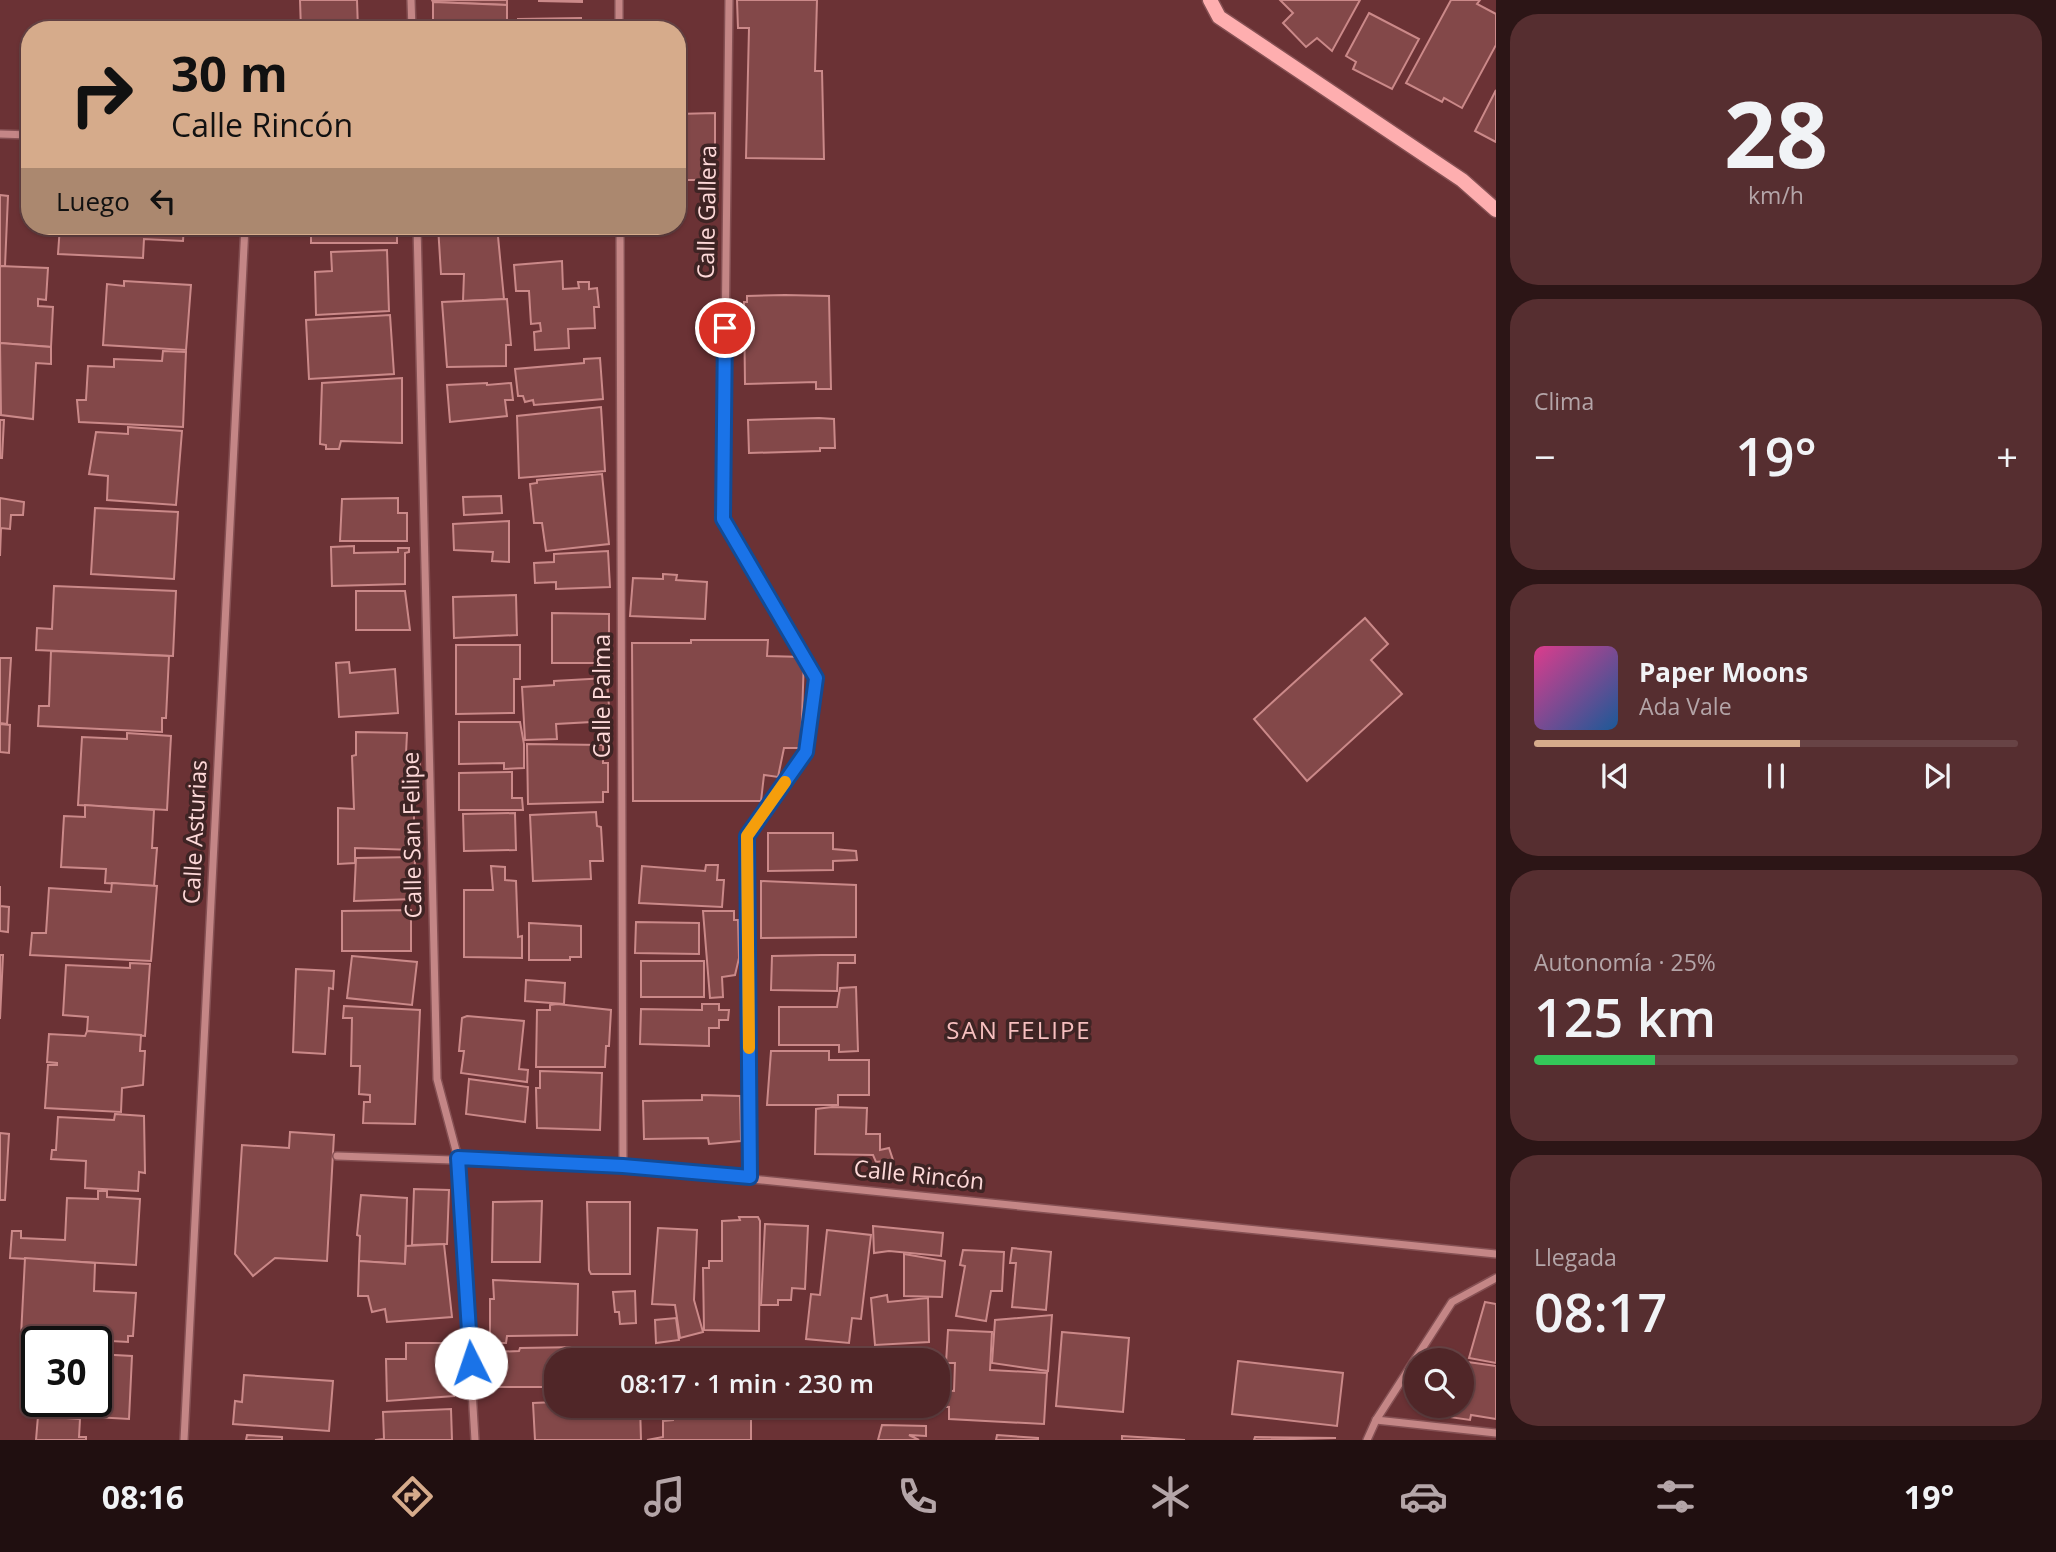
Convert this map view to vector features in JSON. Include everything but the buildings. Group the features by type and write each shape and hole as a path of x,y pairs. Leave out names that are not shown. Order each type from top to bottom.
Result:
{"street":[{"path":"411,0 412,21"},
{"path":"619,0 619,21"},
{"name":"Calle Gallera","path":"729,0 723,519 816,678 806,752 747,836 750,1177"},
{"path":"1210,0 1219,17 1462,180 1496,210"},
{"path":"0,134 21,135"},
{"name":"Calle Asturias","path":"184,1440 245,235"},
{"name":"Calle San Felipe","path":"417,235 437,1079 458,1158 475,1440"},
{"name":"Calle Palma","path":"620,235 623,1166"},
{"name":"Calle Rincón","path":"337,1156 458,1158 623,1166 1496,1254"},
{"path":"1367,1440 1376,1420 1452,1302 1496,1278"},
{"path":"1376,1420 1496,1433"}],"slow traffic":[{"path":"749,1048 747,836 785,782"}],"district":[{"name":"SAN FELIPE","path":"1019,1031"}],"route":[{"path":"471,1363 458,1158 623,1166 750,1177 747,836 806,752 816,678 723,519 725,328"}]}
